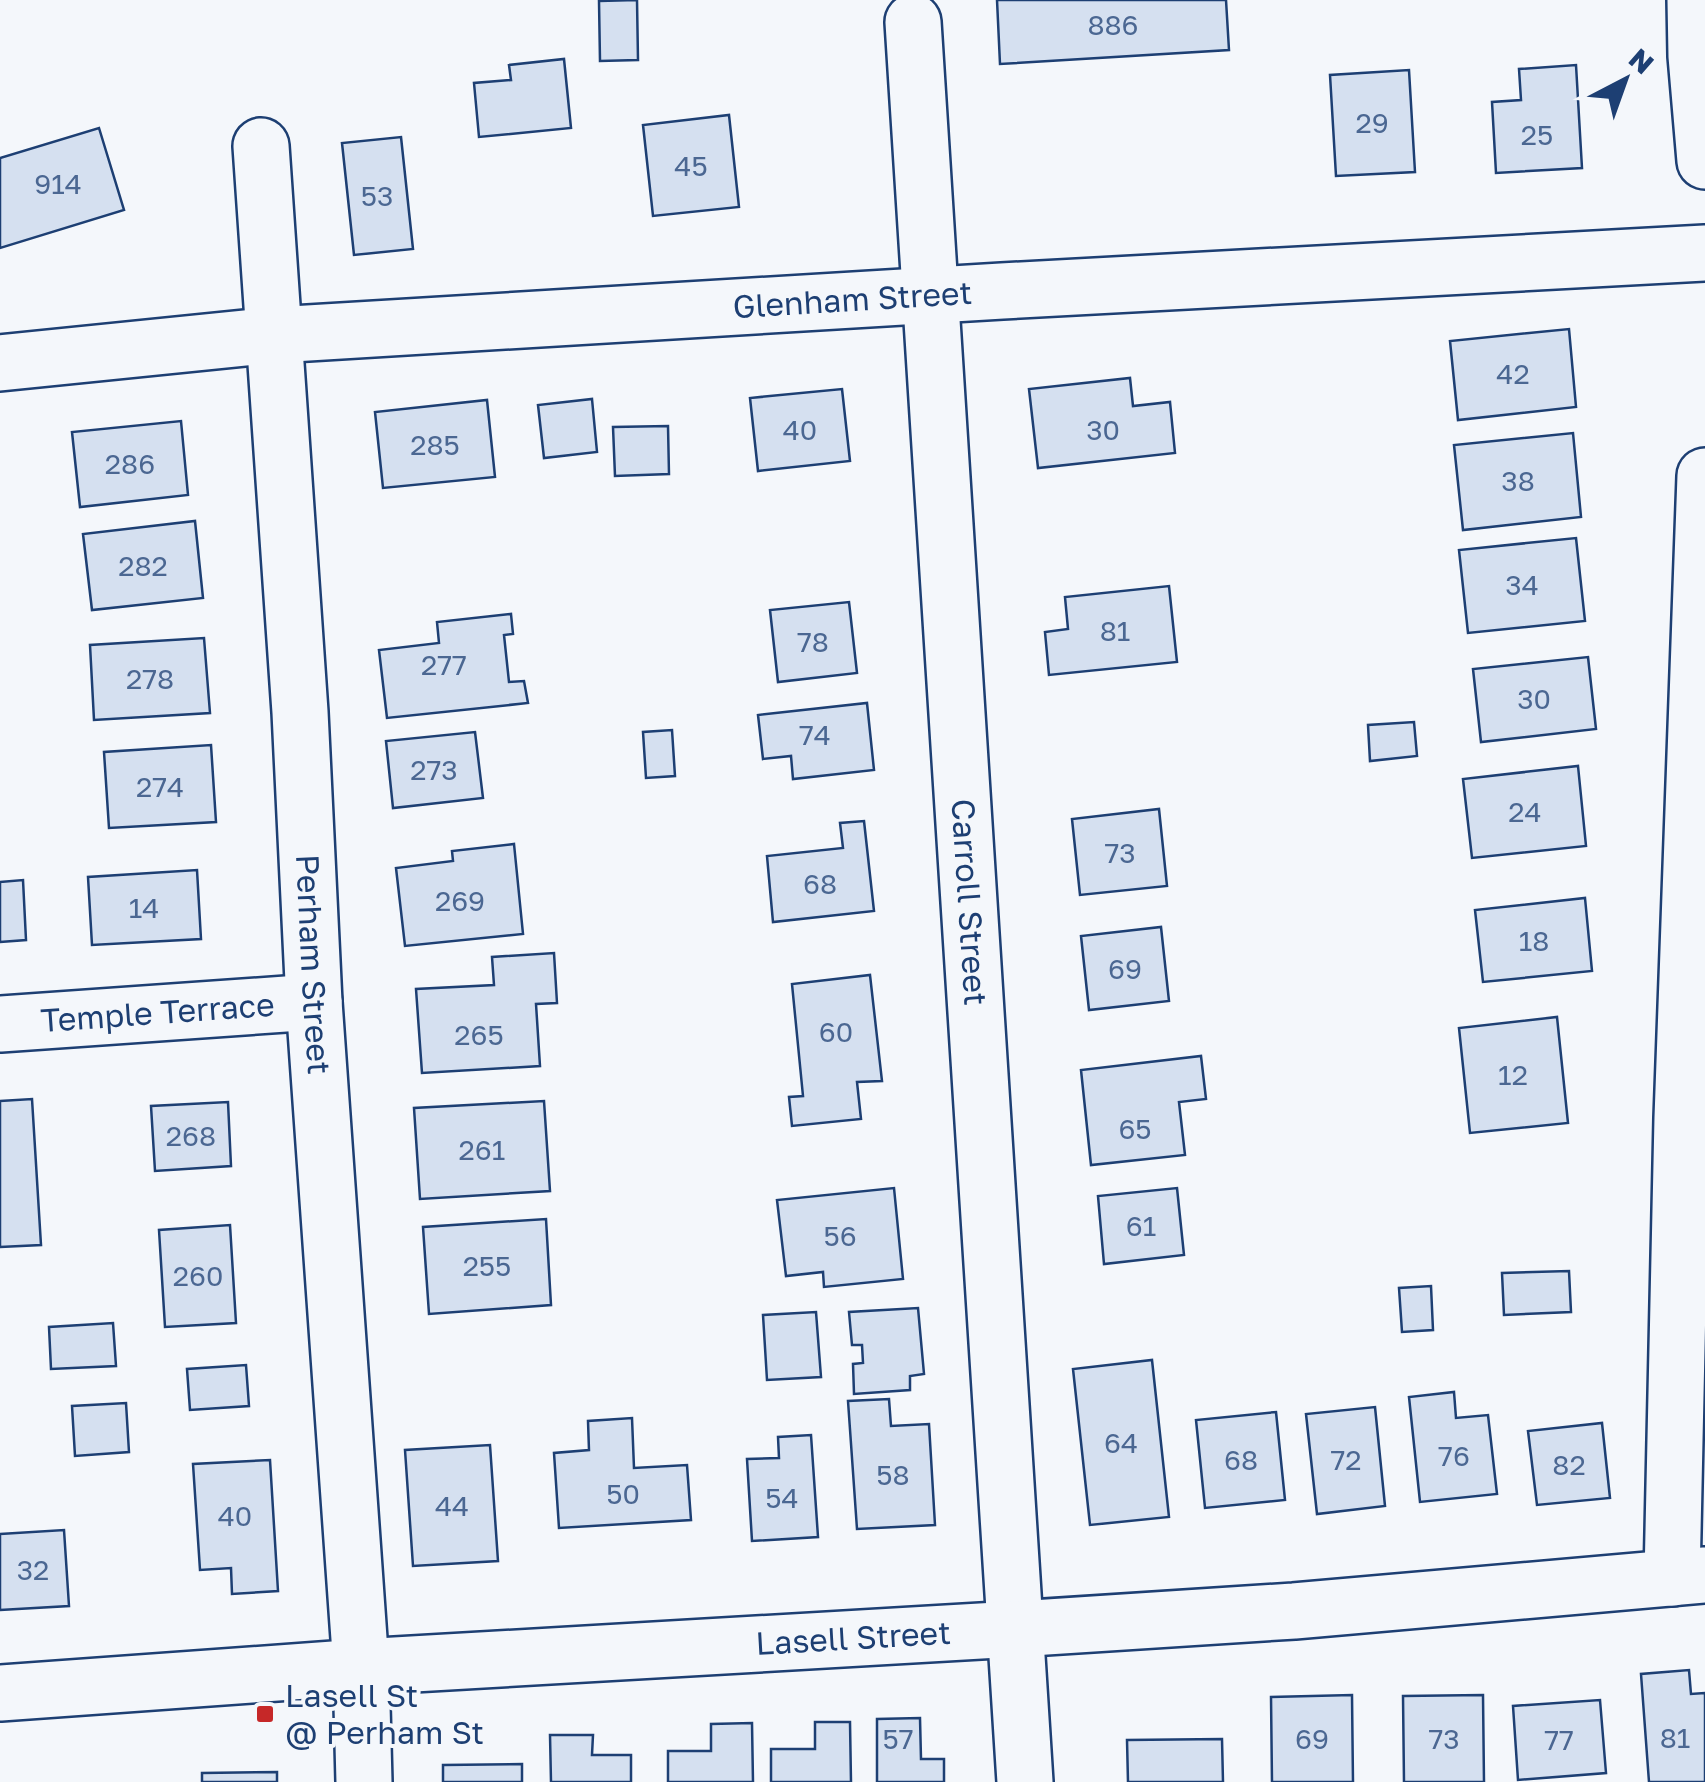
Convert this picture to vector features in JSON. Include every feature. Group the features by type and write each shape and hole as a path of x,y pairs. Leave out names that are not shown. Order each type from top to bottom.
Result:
{"street":[{"path":"1695,0 1705,161"},
{"name":"Carroll Street","path":"913,22 1025,1782"},
{"name":"Perham Street","path":"260,146 361,1667 364,1782"},
{"name":"Glenham Street","path":"0,363 275,335 1705,253"},
{"path":"1688,1576 1683,1098 1705,476"},
{"name":"Temple Terrace","path":"0,1024 314,1002"},
{"name":"Lasell Street","path":"0,1692 1294,1611 1688,1576"}],"building":[{"path":"637,0 638,60 600,61 599,1"},
{"path":"997,0 1226,0 1229,50 1000,64"},
{"path":"564,59 571,128 479,137 474,83 511,80 509,65"},
{"path":"1576,65 1582,168 1496,173 1492,102 1521,100 1519,69"},
{"path":"1409,70 1415,172 1336,176 1330,75"},
{"path":"729,115 739,207 653,216 643,125"},
{"path":"99,128 124,210 0,248 0,158"},
{"path":"401,137 413,249 354,255 342,143"},
{"path":"1569,329 1576,407 1458,420 1450,341"},
{"path":"1130,378 1133,406 1170,402 1175,453 1038,468 1029,389"},
{"path":"842,389 850,461 758,471 750,398"},
{"path":"592,399 597,452 544,458 538,405"},
{"path":"487,400 495,477 383,488 375,412"},
{"path":"181,421 188,495 80,507 72,432"},
{"path":"668,426 669,474 615,476 613,427"},
{"path":"1573,433 1581,517 1463,530 1454,445"},
{"path":"195,521 203,598 92,610 83,534"},
{"path":"1576,538 1585,621 1468,633 1459,550"},
{"path":"1169,586 1177,662 1049,675 1045,632 1068,629 1065,597"},
{"path":"849,602 857,673 778,682 770,610"},
{"path":"511,614 513,634 504,635 509,682 524,681 528,703 387,718 379,650 439,643 437,622"},
{"path":"204,638 210,713 94,720 90,645"},
{"path":"1588,657 1596,729 1481,742 1473,669"},
{"path":"867,703 874,770 793,779 791,756 763,759 758,715"},
{"path":"1414,722 1417,756 1370,761 1368,725"},
{"path":"672,730 675,776 646,778 643,732"},
{"path":"475,732 483,798 393,808 386,741"},
{"path":"211,745 216,822 109,828 104,752"},
{"path":"1578,766 1586,846 1472,858 1463,779"},
{"path":"1159,809 1167,886 1080,895 1072,819"},
{"path":"864,821 874,911 773,922 767,856 843,848 840,823"},
{"path":"514,844 523,934 405,946 396,868 453,861 452,851"},
{"path":"197,870 201,939 92,945 88,877"},
{"path":"23,880 26,940 0,942 0,882"},
{"path":"1585,898 1592,971 1483,982 1475,910"},
{"path":"1161,927 1169,1001 1089,1010 1081,936"},
{"path":"554,953 557,1003 536,1004 540,1066 422,1073 416,989 494,985 492,957"},
{"path":"870,975 882,1081 857,1082 861,1119 792,1126 789,1097 803,1096 792,984"},
{"path":"1557,1017 1568,1123 1470,1133 1459,1028"},
{"path":"1201,1056 1206,1099 1179,1102 1185,1155 1091,1165 1081,1070"},
{"path":"32,1099 41,1245 0,1247 0,1101"},
{"path":"544,1101 550,1191 420,1199 414,1108"},
{"path":"228,1102 231,1166 155,1171 151,1106"},
{"path":"894,1188 903,1279 824,1287 823,1272 786,1276 777,1200"},
{"path":"1177,1188 1184,1255 1104,1264 1098,1196"},
{"path":"546,1219 551,1305 429,1314 423,1227"},
{"path":"230,1225 236,1323 165,1327 159,1230"},
{"path":"1569,1271 1571,1312 1504,1315 1502,1273"},
{"path":"1431,1286 1433,1330 1402,1332 1399,1288"},
{"path":"918,1308 924,1374 910,1376 910,1390 854,1394 853,1364 863,1363 862,1345 852,1345 849,1312"},
{"path":"816,1312 821,1377 767,1380 763,1315"},
{"path":"113,1323 116,1366 51,1369 49,1327"},
{"path":"1152,1360 1169,1517 1090,1525 1073,1369"},
{"path":"246,1365 249,1406 190,1410 187,1369"},
{"path":"1454,1392 1456,1418 1488,1415 1497,1494 1420,1502 1409,1397"},
{"path":"889,1399 891,1426 929,1424 935,1525 857,1529 848,1401"},
{"path":"126,1403 129,1452 75,1456 72,1406"},
{"path":"1375,1407 1385,1506 1317,1514 1306,1414"},
{"path":"1276,1412 1285,1500 1205,1508 1196,1420"},
{"path":"632,1418 634,1468 687,1465 691,1520 559,1528 554,1453 589,1450 588,1421"},
{"path":"1602,1423 1610,1498 1537,1505 1528,1431"},
{"path":"811,1435 818,1537 752,1541 747,1459 779,1458 778,1437"},
{"path":"490,1445 498,1561 413,1566 405,1450"},
{"path":"270,1460 278,1591 232,1594 231,1568 200,1570 193,1464"},
{"path":"64,1530 69,1606 0,1610 0,1534"},
{"path":"1689,1670 1691,1694 1705,1693 1705,1782 1649,1782 1641,1674"},
{"path":"1352,1695 1353,1782 1272,1782 1271,1697"},
{"path":"1483,1695 1484,1782 1404,1782 1403,1696"},
{"path":"1600,1700 1606,1773 1518,1780 1513,1706"},
{"path":"920,1718 921,1759 944,1759 944,1782 877,1782 877,1719"},
{"path":"815,1722 850,1722 851,1782 771,1782 771,1749 815,1749"},
{"path":"752,1723 753,1782 668,1782 668,1751 711,1751 711,1724"},
{"path":"550,1735 593,1735 592,1755 631,1755 631,1782 551,1782"},
{"path":"1222,1739 1223,1782 1128,1782 1127,1740"},
{"path":"522,1764 522,1782 443,1782 443,1765"},
{"path":"277,1772 277,1782 202,1782 202,1773"}],"place":[{"name":"Lasell St @ Perham St","path":"265,1714"}]}
